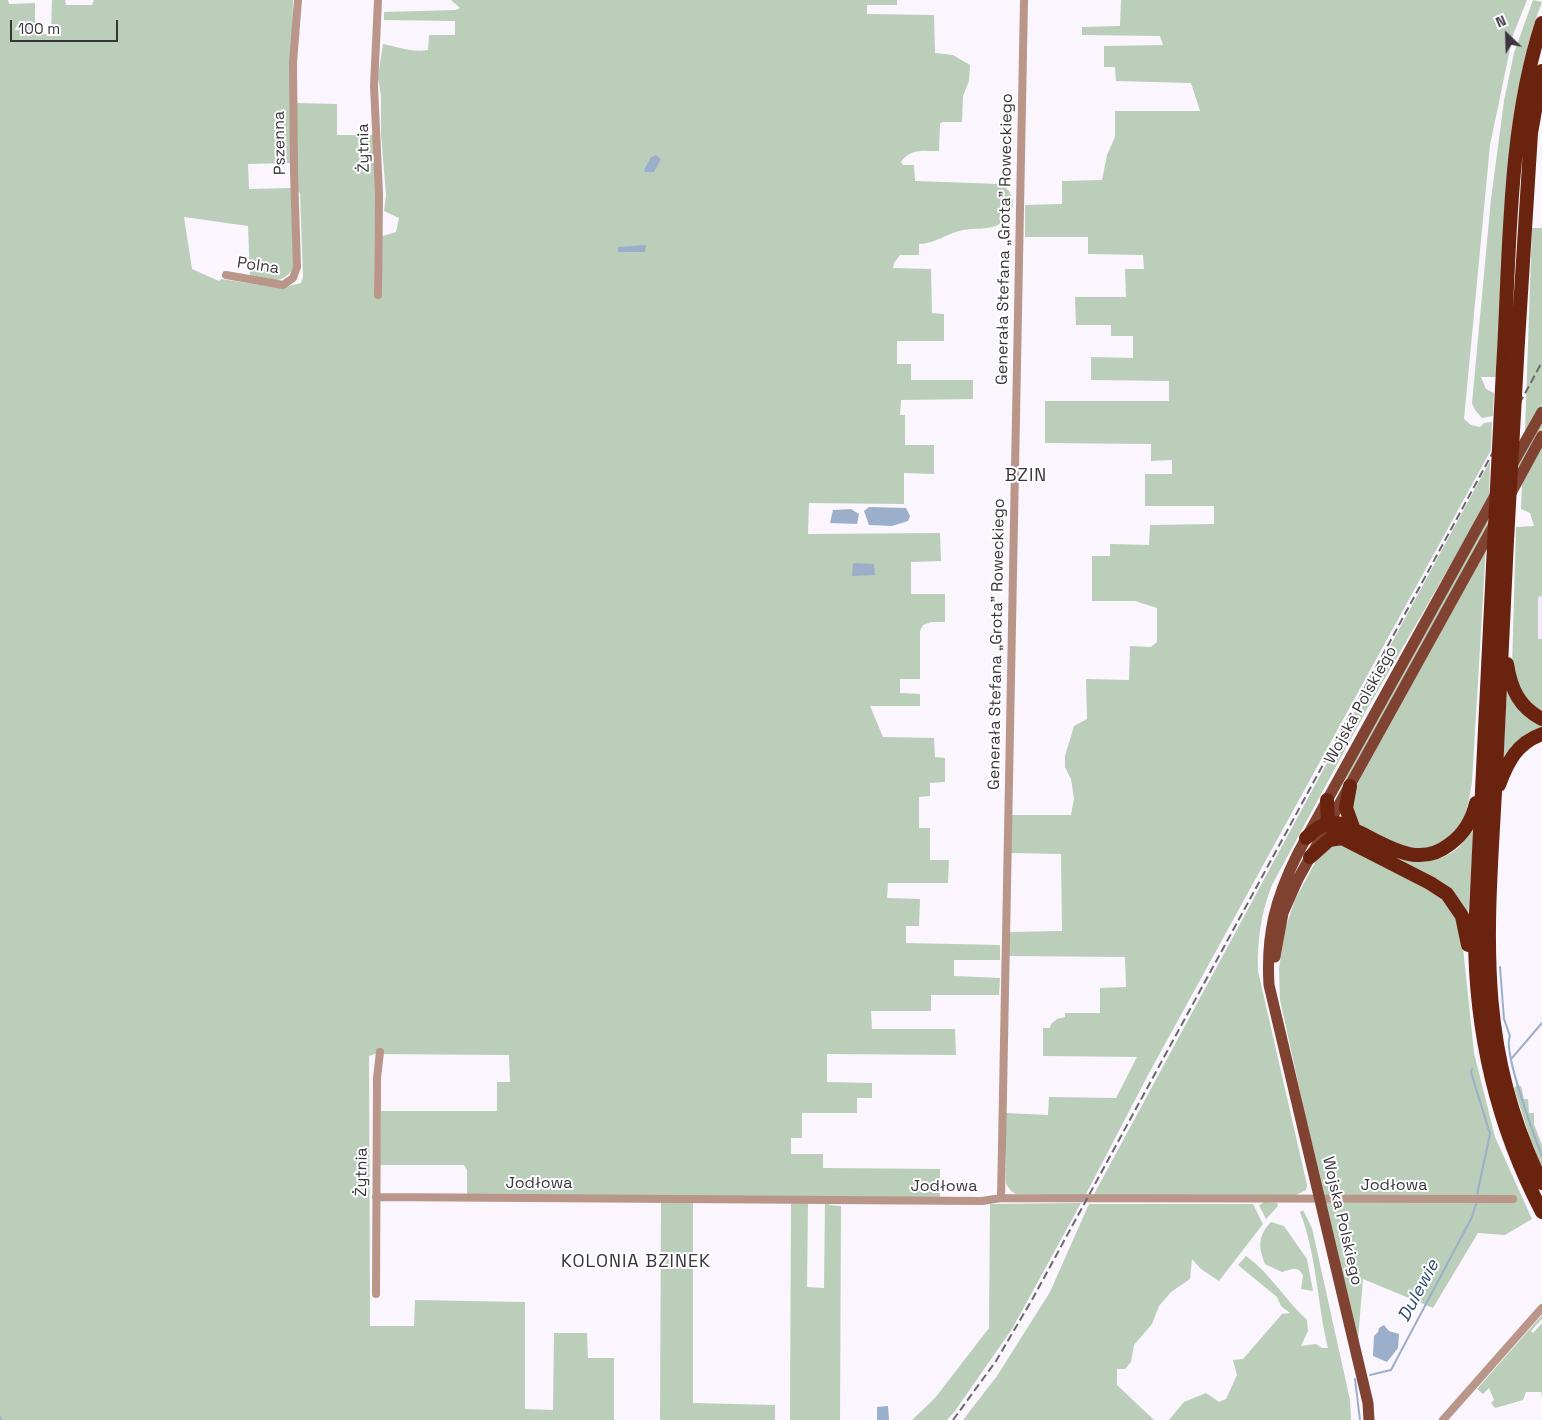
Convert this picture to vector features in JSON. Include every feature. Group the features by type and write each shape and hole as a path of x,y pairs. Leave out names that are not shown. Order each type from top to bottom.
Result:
{"highway":[{"path":"1476,985 1475,933 1482,774 1503,370 1520,121 1529,69 1542,23"},
{"path":"1542,71 1534,109 1528,162 1487,944 1492,1014 1500,1062 1510,1102 1523,1140 1542,1183"},
{"path":"1503,638 1513,690 1523,706 1542,719"},
{"path":"1494,797 1513,754 1527,741 1542,734"},
{"path":"1306,838 1318,827 1337,823 1400,853 1417,856 1436,853 1454,842 1467,826 1474,812 1482,774"},
{"path":"1350,786 1346,808 1354,830"},
{"path":"1327,800 1328,824 1342,838 1430,883 1450,897 1464,921 1476,985 1481,1033 1493,1090 1512,1149 1542,1212"},
{"path":"1310,857 1329,840 1342,838"}],"main road":[{"name":"Wojska Polskiego","path":"1369,1420 1368,1403 1270,985 1269,937 1279,895 1306,838 1542,412"},
{"name":"Wojska Polskiego","path":"1280,1031 1275,983 1275,951 1288,901 1328,824 1542,436"}],"street":[{"name":"Pszenna","path":"287,282 293,278 297,267 293,63 298,0"},
{"name":"Żytnia","path":"378,0 374,86 379,194 378,295"},
{"name":"Generała Stefana „Grota” Roweckiego","path":"1001,1198 1024,0"},
{"name":"Polna","path":"226,275 277,285 287,282"},
{"name":"Żytnia","path":"376,1294 377,1078 380,1052"},
{"name":"Jodłowa","path":"376,1197 982,1201 1001,1198 1513,1199"},
{"path":"1443,1420 1542,1308"}],"shaded area":[{"path":"1534,592 1542,592 1542,697"}],"green space":[{"path":"0,0 8,0 9,4 35,3 35,34 51,34 52,0 65,0 66,5 92,5 94,0 293,0 291,163 248,164 249,189 293,188 295,264 287,276 282,279 271,281 250,277 248,226 184,217 192,269 219,281 221,279 280,288 301,283 303,277 300,193 296,190 296,103 337,104 337,135 376,135 374,292 380,292 379,237 396,232 399,218 384,211 386,195 381,135 381,96 378,77 383,44 422,51 428,50 429,35 455,35 455,21 384,20 384,12 456,10 460,8 451,0 897,0 897,5 867,5 867,14 934,15 935,53 953,55 970,65 969,81 963,96 962,122 942,122 940,124 939,151 913,152 901,162 903,165 914,165 915,181 1000,184 1010,193 1013,205 1009,216 994,227 963,230 925,244 919,244 919,255 900,255 894,263 893,268 931,269 932,313 944,314 944,341 897,341 897,364 911,364 911,380 973,380 973,399 901,400 900,415 905,415 905,445 934,445 934,474 904,473 904,504 809,503 808,534 940,533 941,561 911,562 911,594 945,594 945,622 931,622 923,625 920,631 920,679 900,679 900,693 920,694 920,706 870,706 883,737 934,738 935,757 945,758 945,782 930,783 930,796 919,797 919,828 930,828 930,860 949,860 948,883 888,883 887,898 920,899 919,926 906,926 906,943 1000,945 1000,960 954,960 954,976 1000,978 999,995 931,995 931,1011 871,1011 872,1029 955,1029 956,1055 827,1054 827,1082 872,1083 872,1098 857,1098 857,1113 802,1113 802,1138 791,1138 791,1154 823,1154 823,1168 940,1169 940,1202 841,1201 828,1205 841,1206 840,1420 790,1420 791,1202 693,1201 693,1403 775,1405 775,1420 660,1420 661,1201 467,1199 467,1170 464,1165 380,1165 381,1111 497,1111 497,1082 510,1082 509,1055 375,1054 369,1056 370,1326 414,1326 415,1300 525,1302 525,1409 553,1410 554,1333 587,1333 588,1358 614,1358 614,1420 0,1420","holes":["808,1202 825,1202 824,1288 807,1287"]},
{"path":"1121,0 1527,0 1513,35 1490,145 1464,419 1471,425 1480,427 1484,423 1492,422 1491,450 1148,1075 1085,1196 1016,1194 1006,1184 1006,1113 1048,1115 1049,1097 1116,1098 1137,1057 1043,1056 1043,1028 1050,1028 1051,1024 1057,1019 1065,1017 1065,1013 1100,1013 1100,988 1126,987 1125,957 1009,956 1009,932 1062,931 1061,854 1011,853 1012,815 1071,815 1074,799 1071,779 1065,767 1065,756 1074,726 1087,719 1086,679 1129,680 1130,646 1151,647 1157,642 1157,608 1135,601 1092,601 1092,556 1110,556 1110,544 1149,545 1150,525 1214,524 1214,506 1145,506 1145,474 1172,474 1172,460 1151,461 1151,444 1045,443 1045,401 1169,401 1169,381 1091,380 1091,357 1133,358 1133,336 1111,336 1111,325 1076,325 1075,297 1126,297 1125,269 1144,269 1143,255 1088,254 1088,237 1025,237 1025,205 1062,204 1062,181 1102,180 1107,155 1115,137 1115,111 1200,111 1191,83 1116,81 1115,67 1104,67 1104,46 1163,45 1160,36 1082,35 1082,27 1120,26"},
{"path":"1533,0 1542,2 1525,56 1511,138 1496,377 1481,377 1486,389 1494,393 1493,416 1482,418 1472,403 1491,199 1504,101 1514,53"},
{"path":"1532,228 1542,228 1542,404 1525,431"},
{"path":"1542,420 1542,428 1330,810 1358,754"},
{"path":"1542,445 1542,596 1538,597 1538,639 1542,639 1542,713 1521,694 1512,668 1516,527 1534,526 1530,513 1521,509 1522,481"},
{"path":"1490,461 1489,498 1366,711 1272,885 1262,917 1258,949 1258,971 1307,1185 1306,1190 1296,1195 1093,1196"},
{"path":"1486,547 1472,782 1467,808 1461,825 1450,839 1436,847 1412,852 1357,823 1353,807 1354,793 1358,782"},
{"path":"1507,688 1542,723 1542,731 1503,765"},
{"path":"1338,826 1382,849 1414,860 1430,860 1446,856 1460,846 1474,827 1468,918 1464,909"},
{"path":"1338,842 1426,885 1454,909 1462,938 1474,1053 1495,1137 1532,1219 1505,1235 1478,1233 1433,1308 1363,1279 1357,1351 1280,1000 1279,968 1286,926 1295,900 1319,855"},
{"path":"1517,1085 1521,1086 1524,1099 1528,1099 1529,1113 1534,1113 1534,1124 1542,1145 1542,1167 1531,1141 1514,1088"},
{"path":"1265,1202 1277,1203 1278,1206 1266,1219 1259,1205"},
{"path":"1081,1203 1012,1329 955,1411 947,1420 912,1420 935,1398 989,1328 990,1204"},
{"path":"1089,1204 1253,1204 1263,1224 1219,1281 1201,1269 1192,1259 1190,1279 1171,1292 1159,1306 1152,1324 1134,1345 1131,1362 1125,1369 1117,1369 1117,1385 1154,1420 963,1420 997,1376 1050,1292"},
{"path":"1303,1210 1312,1228 1350,1400 1351,1420 1169,1420 1184,1402 1206,1393 1219,1402 1226,1399 1237,1375 1233,1360 1243,1359 1282,1314 1290,1313 1281,1306 1277,1297 1238,1265 1246,1256 1263,1270 1307,1320 1308,1331 1301,1346 1316,1344 1322,1348 1328,1348 1310,1245 1300,1212"},
{"path":"1271,1222 1284,1226 1307,1259 1313,1291 1301,1289 1303,1276 1299,1270 1294,1269 1282,1272 1265,1264 1260,1242"},
{"path":"1542,1315 1542,1319 1531,1331 1533,1333 1542,1323 1542,1397 1541,1392 1526,1392 1523,1400 1495,1408 1491,1403 1494,1400 1489,1388 1483,1394 1477,1389"}],"water":[{"path":"656,155 661,159 654,172 645,172 644,170 651,157"},
{"path":"646,245 645,252 618,252 618,247"},
{"path":"869,507 906,508 910,516 908,521 892,526 869,525 864,511"},
{"path":"851,509 859,514 857,524 830,523 833,510"},
{"path":"853,563 874,564 875,575 852,576"},
{"path":"1384,1325 1389,1331 1399,1334 1398,1348 1387,1362 1373,1356 1374,1336 1379,1328"},
{"path":"888,1406 889,1420 877,1420 877,1407"}],"waterway":[{"path":"1500,967 1504,1019 1510,1036 1511,1058 1520,1095 1542,1157"},
{"name":"Dulewie","path":"1512,1058 1542,1023"},
{"name":"Dulewie","path":"1472,1069 1471,1072 1490,1134 1477,1195"},
{"name":"Dulewie","path":"1370,1375 1391,1370 1472,1217 1476,1204"},
{"name":"Dulewie","path":"1355,1379 1360,1420"}],"railway":[{"path":"953,1420 996,1361 1033,1298 1542,362"}],"district":[{"name":"BZIN","path":"1026,476"},
{"name":"KOLONIA BZINEK","path":"636,1262"}]}
